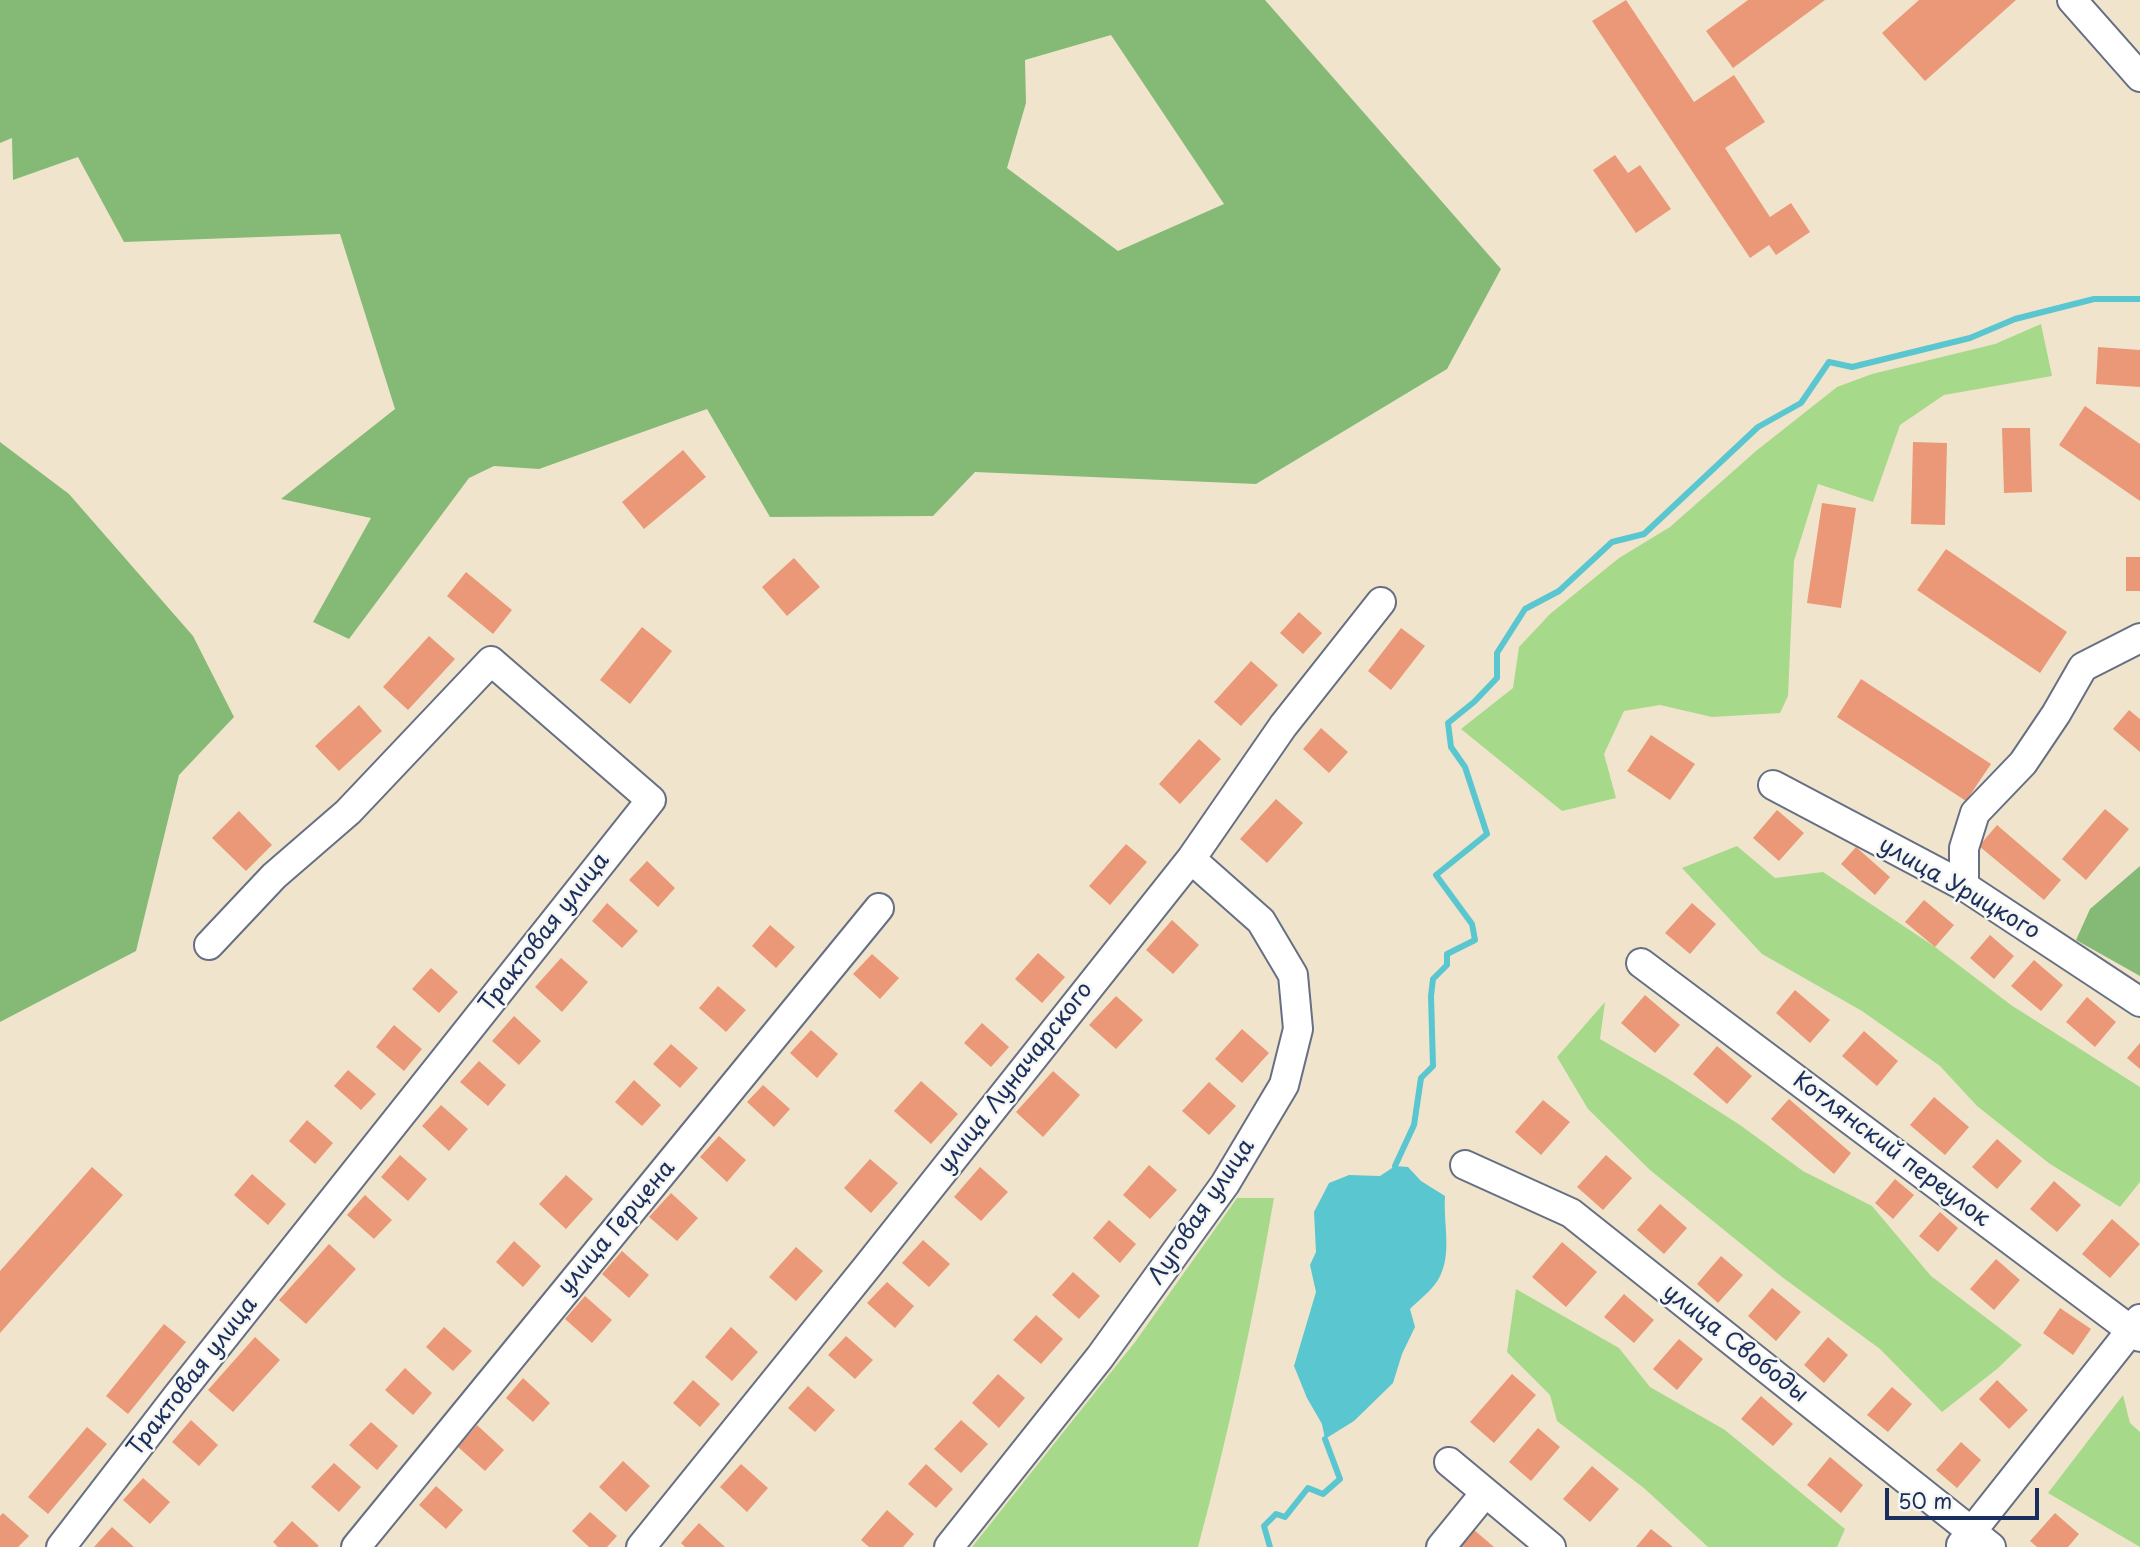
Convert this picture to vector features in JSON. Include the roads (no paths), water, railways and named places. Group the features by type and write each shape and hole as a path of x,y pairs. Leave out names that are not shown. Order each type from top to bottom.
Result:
{"street":[{"path":"2072,0 2140,77"},
{"name":"улица Луначарского","path":"641,1547 1191,859 1283,726 1381,602"},
{"path":"1964,886 1964,848 1975,813 2023,763 2056,715 2083,667 2140,638"},
{"name":"Трактовая улица","path":"61,1547 186,1384 651,800 491,661 348,812 274,876 209,945"},
{"name":"улица Урицкого","path":"1773,785 1964,886 2140,1002"},
{"name":"Луговая улица","path":"949,1547 1100,1357 1225,1184 1284,1085 1298,1029 1293,975 1261,920 1191,859"},
{"name":"улица Герцена","path":"356,1547 879,908"},
{"name":"Котлянский переулок","path":"1641,964 2137,1328"},
{"name":"улица Свободы","path":"1465,1165 1571,1213 1974,1542"},
{"path":"1974,1542 2137,1328"},
{"path":"1449,1462 1552,1547"},
{"path":"1441,1547 1485,1493"}],"water":[{"path":"1395,1166 1408,1167 1421,1181 1445,1196 1446,1250 1443,1270 1435,1284 1410,1309 1415,1327 1402,1354 1393,1383 1354,1421 1325,1439 1322,1424 1307,1398 1294,1366 1316,1292 1310,1265 1316,1252 1314,1212 1329,1183 1349,1175 1380,1176"}],"waterway":[{"path":"1395,1166 1414,1125 1421,1078 1433,1066 1433,979 1447,965 1447,954 1475,940 1472,924 1436,875 1487,834 1465,767 1451,747 1448,723 1474,702 1497,678 1497,653 1525,609 1559,591 1612,542 1644,534 1758,427 1801,403 1829,362 1852,367 1970,338 2015,319 2094,299 2140,299"},
{"path":"1270,1547 1264,1526 1276,1514 1285,1517 1308,1488 1323,1494 1340,1479 1325,1439"}]}
